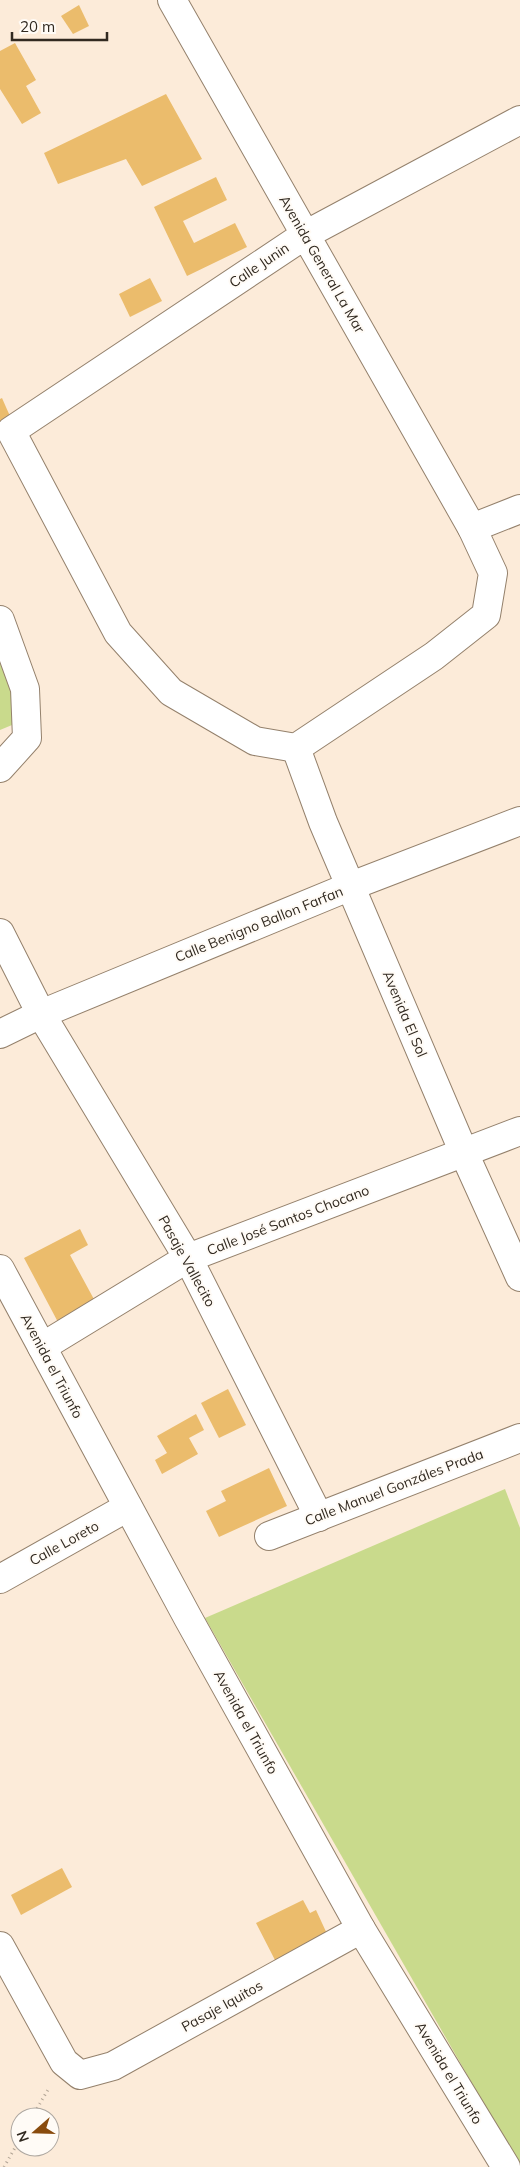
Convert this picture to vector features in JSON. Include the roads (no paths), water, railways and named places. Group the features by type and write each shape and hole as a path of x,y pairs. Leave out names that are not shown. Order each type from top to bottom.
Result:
{"street":[{"name":"Avenida General La Mar","path":"172,0 472,528 493,573 486,615 434,656 296,748"},
{"name":"Calle Junin","path":"296,748 255,741 171,692 118,633 10,431 305,234 520,120"},
{"path":"472,528 520,509"},
{"path":"0,620 25,689 27,738 0,768"},
{"name":"Avenida El Sol","path":"296,748 323,822 464,1153 520,1278"},
{"name":"Calle Benigno Ballon Farfan","path":"0,1034 41,1014 351,886 520,821"},
{"name":"Pasaje Vallecito","path":"0,933 41,1014 188,1258 319,1516"},
{"name":"Calle José Santos Chocano","path":"42,1347 188,1258 520,1131"},
{"name":"Avenida el Triunfo","path":"0,1269 128,1507 361,1929 506,2167"},
{"name":"Calle Manuel Gonzáles Prada","path":"269,1536 520,1438"},
{"name":"Calle Loreto","path":"0,1579 128,1507"},
{"name":"Pasaje Iquitos","path":"0,1946 64,2062 80,2075 113,2066 361,1929"}]}
